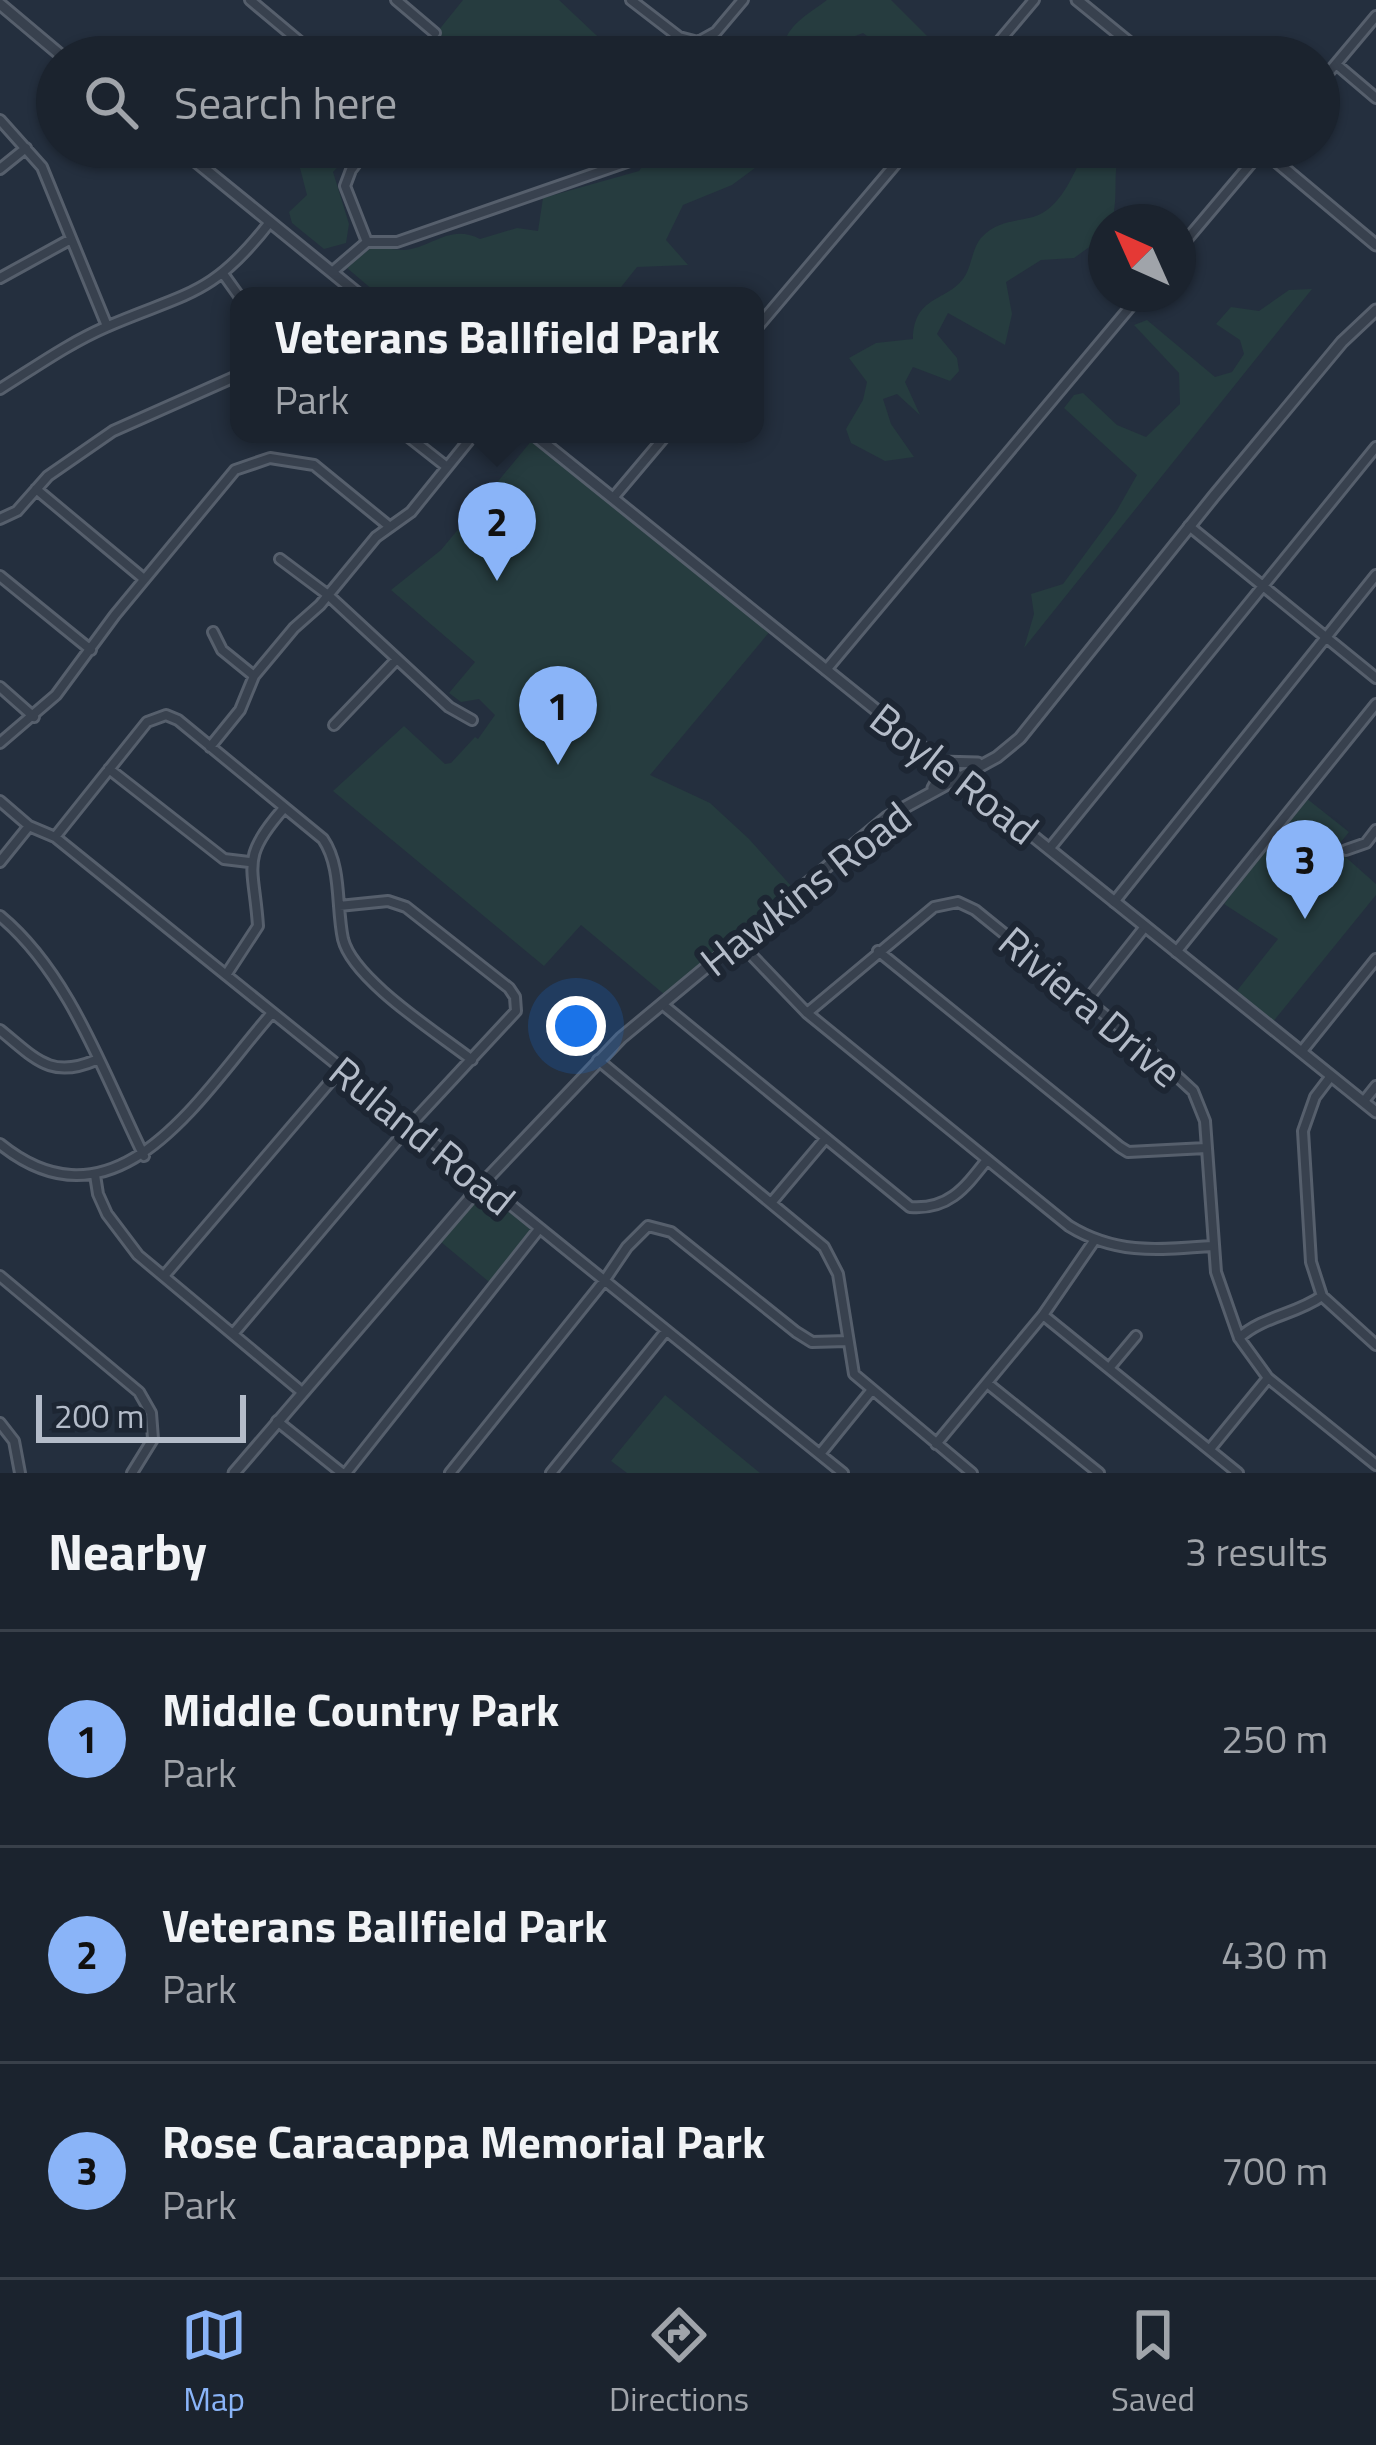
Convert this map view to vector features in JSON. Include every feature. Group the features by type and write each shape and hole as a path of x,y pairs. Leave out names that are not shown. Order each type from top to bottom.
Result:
{"street":[{"path":"250,0 292,36"},
{"path":"631,0 678,36"},
{"path":"708,36 743,0"},
{"path":"1004,36 1034,0"},
{"path":"1077,0 1122,36"},
{"path":"400,1 435,33"},
{"path":"0,4 39,36"},
{"path":"1340,59 1376,16"},
{"path":"1340,67 1376,98"},
{"path":"0,120 36,159"},
{"path":"0,169 26,148"},
{"path":"43,168 107,326"},
{"path":"204,168 351,287"},
{"path":"353,168 345,186 367,242"},
{"path":"332,272 367,242 397,242 610,168"},
{"path":"764,319 892,168"},
{"path":"1196,228 1246,168"},
{"path":"1286,168 1376,244"},
{"path":"0,389 107,326 204,289 242,259 270,222"},
{"path":"0,278 71,238"},
{"path":"224,274 233,287"},
{"name":"Hawkins Road","path":"234,1473 483,1183 598,1060 887,817 989,761 1020,738 1342,342 1376,310"},
{"path":"825,670 1126,312"},
{"path":"0,519 16,511 48,476 113,431 230,379"},
{"path":"416,443 447,467"},
{"path":"210,747 241,710 254,676 294,628 370,544 411,512 467,443"},
{"name":"Boyle Road","path":"543,443 1376,1112"},
{"path":"613,499 660,443"},
{"path":"1050,848 1376,447"},
{"path":"0,743 34,717 235,470 255,460 285,458 314,465 390,527"},
{"path":"36,489 144,579"},
{"path":"1189,526 1376,678"},
{"path":"280,559 328,595 449,707 472,720"},
{"path":"1114,902 1376,575"},
{"path":"0,576 91,650"},
{"path":"213,632 222,650 254,676"},
{"path":"334,725 395,660"},
{"path":"0,687 34,717"},
{"path":"1176,952 1376,704"},
{"path":"55,837 156,717 178,720 328,847 349,954 362,970 472,1060"},
{"path":"930,791 941,774 940,762 989,761"},
{"path":"983,797 980,775 989,761"},
{"path":"109,769 224,860 250,862"},
{"name":"Ruland Road","path":"0,801 29,826 55,837 843,1473"},
{"path":"226,974 257,926 250,862 263,832 284,808"},
{"path":"0,862 29,826"},
{"path":"1346,850 1366,843 1376,830"},
{"path":"232,1334 411,1124 515,1011 509,988 397,902 339,906"},
{"name":"Riviera Drive","path":"807,1012 934,907 958,902 975,910 1193,1091 1202,1106 1212,1246 1223,1300 1239,1338 1268,1378 1376,1465"},
{"path":"0,916 52,970 144,1156"},
{"path":"1087,1000 1144,928"},
{"path":"738,941 807,1012 986,1161 1094,1241 1142,1250 1212,1246"},
{"path":"878,951 1128,1152 1206,1148"},
{"path":"1302,1051 1376,959"},
{"path":"661,1003 910,1207 946,1204 986,1161"},
{"path":"0,1144 43,1167 95,1175 144,1156 272,1013"},
{"path":"0,1030 52,1069 65,1071 96,1060"},
{"path":"598,1060 831,1255 854,1374 972,1473"},
{"path":"164,1276 341,1069"},
{"path":"1332,1075 1315,1097 1303,1131 1307,1238 1322,1296 1376,1345"},
{"path":"1364,1101 1376,1086"},
{"path":"771,1203 825,1138"},
{"path":"95,1175 98,1194 115,1228 138,1255 302,1392"},
{"path":"450,1473 648,1226 660,1226 812,1342 847,1341"},
{"path":"277,1421 344,1473 539,1229"},
{"path":"936,1444 1043,1315 1094,1241"},
{"path":"0,1276 111,1367 147,1403 153,1438 132,1473"},
{"path":"1239,1338 1257,1324 1294,1314 1322,1296"},
{"path":"1043,1315 1238,1473"},
{"path":"551,1473 666,1331"},
{"path":"1110,1367 1136,1336"},
{"path":"1210,1449 1268,1378"},
{"path":"987,1383 1099,1473"},
{"path":"820,1454 871,1391"},
{"path":"0,1423 14,1441 20,1473"}],"green space":[{"path":"463,0 559,0 597,36 434,36"},
{"path":"827,0 891,0 927,36 787,36"},
{"path":"300,168 337,168 333,172 349,224 346,243 324,249 292,223 289,212 307,195"},
{"path":"755,168 732,185 683,205 666,240 688,265 637,267 621,287 369,287 347,268 373,246 403,250 450,235 480,239 517,228 538,231 543,198 639,171"},
{"path":"1077,168 1116,168 1114,204 1088,204 1088,248 1074,258 1041,260 1006,282 1012,314 1005,345 948,313 937,334 957,358 959,371 950,381 913,367 905,382 920,415 897,394 883,399 891,424 914,457 885,461 851,443 846,429 863,400 867,382 849,358 876,343 913,339 919,315 963,279 982,237 1000,225 1042,213 1058,200"},
{"path":"1312,289 1024,648 1034,614 1031,594 1063,584 1137,475 1064,408 1074,395 1083,393 1117,425 1146,437 1180,404 1179,373 1134,325 1147,320 1215,377 1232,372 1244,354 1240,340 1216,324 1231,307 1259,311 1289,290"},
{"path":"530,443 538,443 771,630 650,775 710,803 792,887 665,995 581,925 544,966 333,791 404,726 445,764 478,739 495,715 479,699 461,702 449,693 475,662 391,590 441,550"},
{"path":"1306,798 1349,832 1341,842 1341,853 1376,884 1376,895 1272,1023 1236,992 1278,939 1224,904"},
{"path":"483,1183 539,1229 494,1286 435,1237"},
{"path":"665,1395 760,1473 627,1473 611,1461"}],"place":[{"name":"Veterans Ballfield Park","path":"497,581"},
{"name":"Middle Country Park","path":"558,765"},
{"name":"Rose Caracappa Memorial Park","path":"1305,919"}]}
